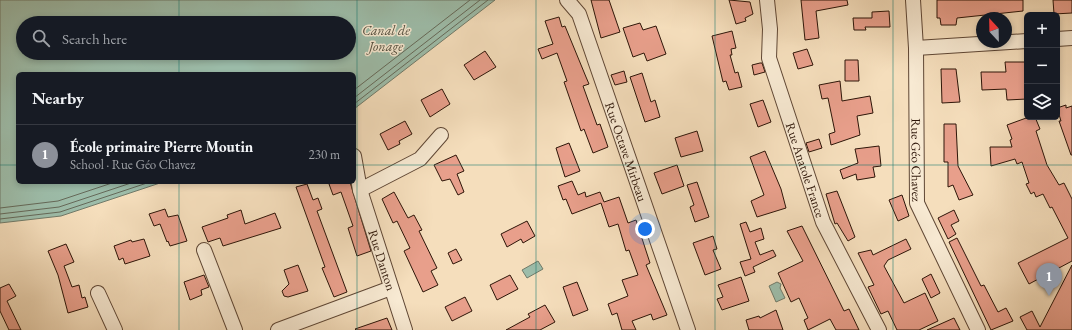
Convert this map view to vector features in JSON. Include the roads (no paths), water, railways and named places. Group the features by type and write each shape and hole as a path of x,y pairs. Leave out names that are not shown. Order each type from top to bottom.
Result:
{"street":[{"name":"Rue Octave Mirbeau","path":"568,0 579,14 688,330"},
{"name":"Rue Anatole France","path":"767,0 770,29 769,58 822,222 879,330"},
{"name":"Rue Géo Chavez","path":"913,0 916,48 918,204 978,330"},
{"path":"1060,39 1072,38"},
{"path":"916,48 1024,41"},
{"path":"360,190 420,159 441,134"},
{"name":"Rue Danton","path":"356,167 360,190 405,330"},
{"path":"204,250 236,330"},
{"path":"278,330 391,288"},
{"path":"98,293 115,330"}],"water":[{"name":"Canal de Jonage","path":"0,0 495,0 356,107 356,72 16,72 16,184 157,184 61,216 0,223"},
{"path":"538,261 543,269 527,278 522,270"},
{"path":"777,282 781,284 780,288 785,298 776,302 769,286"}],"place":[{"name":"École primaire Pierre Moutin","path":"1049,296"}]}
